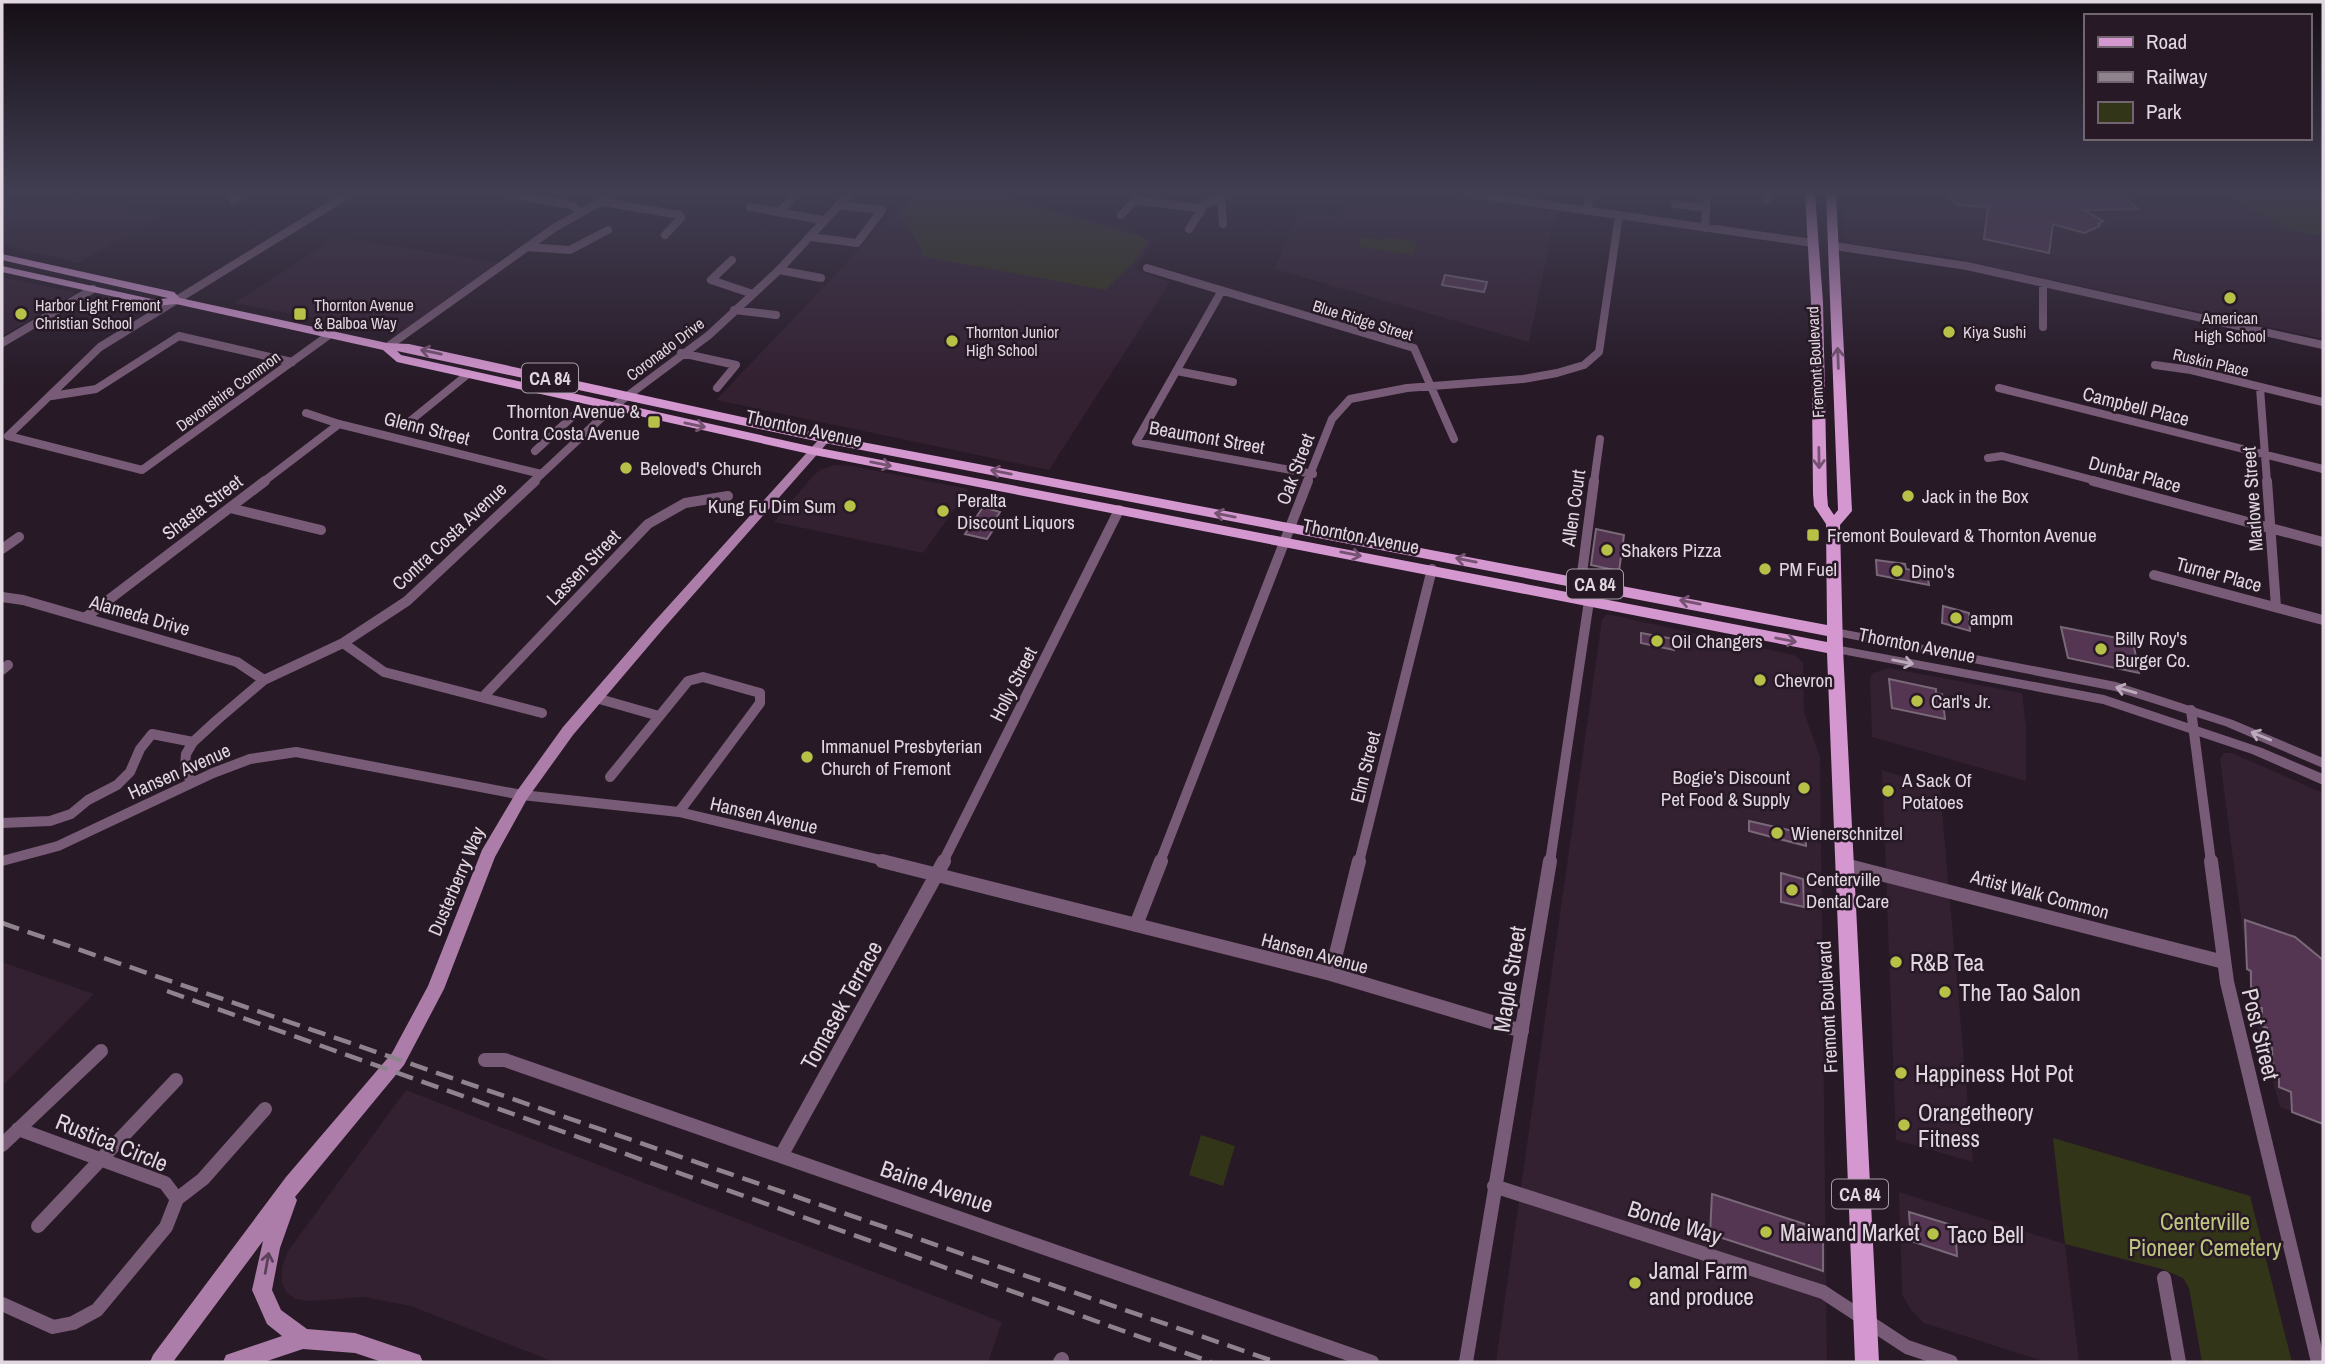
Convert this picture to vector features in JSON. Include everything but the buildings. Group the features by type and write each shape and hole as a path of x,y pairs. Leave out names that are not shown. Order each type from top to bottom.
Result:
{"main road":[{"name":"Thornton Avenue","path":"5,258 170,294 176,301"},
{"name":"Fremont Boulevard","path":"1814,258 1820,494 1821,506 1833,524 1835,649 1867,1362"},
{"name":"Fremont Boulevard","path":"1833,524 1844,511 1835,258"},
{"name":"Thornton Avenue","path":"2,269 156,303 176,301 387,347 410,348 825,439 1288,534 1432,569 1835,649"},
{"name":"Thornton Avenue","path":"387,347 397,358 814,451 1119,510 1581,581 1836,632"},
{"name":"Dusterberry Way","path":"160,1362 293,1184 398,1059 435,989 488,855 522,795 568,731 825,439"},
{"path":"293,1184 270,1248 262,1290 274,1317 303,1339"},
{"path":"233,1362 303,1339 355,1343 412,1362"}],"street":[{"path":"52,396 83,360 246,258"},
{"path":"387,347 512,258"},
{"name":"Coronado Drive","path":"614,406 681,353 709,335 791,258"},
{"name":"Oak Street","path":"1136,925 1313,474 1332,419 1347,400 1397,387 1525,379 1587,365 1599,352 1613,258"},
{"path":"1917,258 1948,262 2323,345"},
{"path":"732,260 711,280 753,294"},
{"name":"Blue Ridge Street","path":"1147,268 1414,348 1454,439"},
{"path":"779,270 821,278"},
{"path":"2043,283 2043,327"},
{"path":"2,342 93,289"},
{"path":"1221,292 1177,371 1233,382"},
{"path":"734,310 776,316"},
{"path":"52,396 96,389 179,335 292,362"},
{"name":"Devonshire Common","path":"52,396 8,436 142,470 329,335"},
{"path":"681,353 736,365 717,388"},
{"name":"Ruskin Place","path":"2155,365 2191,370 2323,402"},
{"name":"Beaumont Street","path":"1177,371 1136,442 1313,474"},
{"path":"404,426 468,374"},
{"name":"Campbell Place","path":"1999,388 2323,469"},
{"name":"Marlowe Street","path":"2260,388 2276,607"},
{"name":"Contra Costa Avenue","path":"193,742 264,680 343,643 407,601 614,406"},
{"name":"Glenn Street","path":"306,413 339,424 541,474"},
{"path":"535,451 573,416"},
{"name":"Shasta Street","path":"86,617 339,424"},
{"path":"556,431 583,437"},
{"name":"Allen Court","path":"1581,581 1600,439"},
{"name":"Dunbar Place","path":"1987,458 2002,456 2323,542"},
{"name":"Lassen Street","path":"483,697 648,524 677,505 707,496 728,496"},
{"path":"230,508 321,530"},
{"name":"Holly Street","path":"937,874 1119,510"},
{"path":"2,549 19,537"},
{"name":"Elm Street","path":"1331,974 1432,569"},
{"name":"Turner Place","path":"2154,575 2323,620"},
{"name":"Alameda Drive","path":"2,597 86,617 237,662 264,680"},
{"name":"Maple Street","path":"1466,1362 1522,1031 1589,601"},
{"name":"Thornton Avenue","path":"1836,632 2076,678 2191,710 2323,763"},
{"path":"343,643 384,672 542,713"},
{"name":"Thornton Avenue","path":"1835,649 2104,700 2257,751 2323,780"},
{"path":"610,777 688,681 695,677 760,693 760,703 679,812"},
{"path":"596,698 659,716"},
{"name":"Post Street","path":"2191,710 2224,962 2318,1362"},
{"path":"2,823 50,821 71,814 123,779 130,772 140,748 152,734 193,742 186,754 185,767 191,783"},
{"name":"Hansen Avenue","path":"2,861 58,846 191,783 250,759 296,752 522,795 679,812 1331,974 1522,1031"},
{"name":"Artist Walk Common","path":"1845,865 2224,962"},
{"name":"Tomasek Terrace","path":"781,1156 937,874"},
{"path":"2,1144 101,1051"},
{"name":"Baine Avenue","path":"485,1060 505,1060 1372,1362"},
{"path":"38,1226 176,1080"},
{"path":"177,1199 202,1179 265,1109"},
{"name":"Rustica Circle","path":"2,1304 53,1327 73,1323 97,1310 166,1227 177,1199 165,1183 18,1129"},
{"name":"Bonde Way","path":"1494,1186 1823,1292 1907,1347 1951,1362"},
{"path":"2164,1278 2179,1362"}],"shaded area":[{"path":"55,258 87,258 78,263"},
{"path":"305,258 466,258 500,263 398,334 234,303"},
{"name":"Thornton Junior High School","path":"851,258 1142,258 1134,269 1170,282 1049,470 716,400"},
{"path":"1279,258 1546,258 1529,342 1274,269"},
{"path":"1952,258 2323,258 2323,339"},
{"name":"Harbor Light Fremont Christian School","path":"2,277 77,293 2,336"},
{"path":"834,465 852,466 969,489 923,553 774,522 812,477 820,470"},
{"path":"1607,614 1794,655 1803,662 1804,712 1820,757 1827,1362 1496,1362 1602,620"},
{"path":"1889,668 2022,693 2026,727 2026,781 1872,737 1870,679 1873,673"},
{"path":"2223,753 2232,753 2323,793 2323,1124 2280,1107 2253,1009 2220,760"},
{"path":"1882,770 1940,788 1973,1162 1896,1140"},
{"path":"2,962 94,994 2,1086"},
{"path":"406,1090 1002,1322 988,1362 554,1362 411,1306 364,1297 309,1301 296,1299 287,1293 282,1283 282,1267 288,1251"},
{"path":"1899,1192 2065,1244 2079,1362 2046,1362 1924,1323 1911,1310 1902,1294"}],"green space":[{"path":"930,258 1137,258 1105,290"},
{"path":"1201,1135 1235,1146 1223,1186 1189,1175"},
{"name":"Centerville Pioneer Cemetery","path":"2053,1138 2250,1196 2292,1362 2202,1362 2189,1288 2183,1278 2162,1269 2065,1244"}],"railway":[{"path":"2,923 1276,1362"},
{"path":"167,991 1211,1362"}],"place":[{"name":"American High School","path":"2230,298"},
{"name":"Harbor Light Fremont Christian School","path":"21,314"},
{"name":"Thornton Avenue & Balboa Way","path":"300,314"},
{"name":"Kiya Sushi","path":"1949,332"},
{"name":"Thornton Junior High School","path":"952,341"},
{"name":"Thornton Avenue & Contra Costa Avenue","path":"654,422"},
{"name":"Beloved's Church","path":"626,468"},
{"name":"Jack in the Box","path":"1908,496"},
{"name":"Kung Fu Dim Sum","path":"850,506"},
{"name":"Peralta Discount Liquors","path":"943,511"},
{"name":"Fremont Boulevard & Thornton Avenue","path":"1813,535"},
{"name":"Shakers Pizza","path":"1607,550"},
{"name":"PM Fuel","path":"1765,569"},
{"name":"Dino's","path":"1897,571"},
{"name":"ampm","path":"1956,618"},
{"name":"Oil Changers","path":"1657,641"},
{"name":"Billy Roy's Burger Co.","path":"2101,649"},
{"name":"Chevron","path":"1760,680"},
{"name":"Carl's Jr.","path":"1917,701"},
{"name":"Immanuel Presbyterian Church of Fremont","path":"807,757"},
{"name":"Bogie’s Discount Pet Food & Supply","path":"1804,788"},
{"name":"A Sack Of Potatoes","path":"1888,791"},
{"name":"Wienerschnitzel","path":"1777,833"},
{"name":"Centerville Dental Care","path":"1792,890"},
{"name":"R&B Tea","path":"1896,962"},
{"name":"The Tao Salon","path":"1945,992"},
{"name":"Happiness Hot Pot","path":"1901,1073"},
{"name":"Orangetheory Fitness","path":"1904,1125"},
{"name":"Maiwand Market","path":"1766,1232"},
{"name":"Taco Bell","path":"1933,1234"},
{"name":"Jamal Farm and produce","path":"1635,1283"}]}
